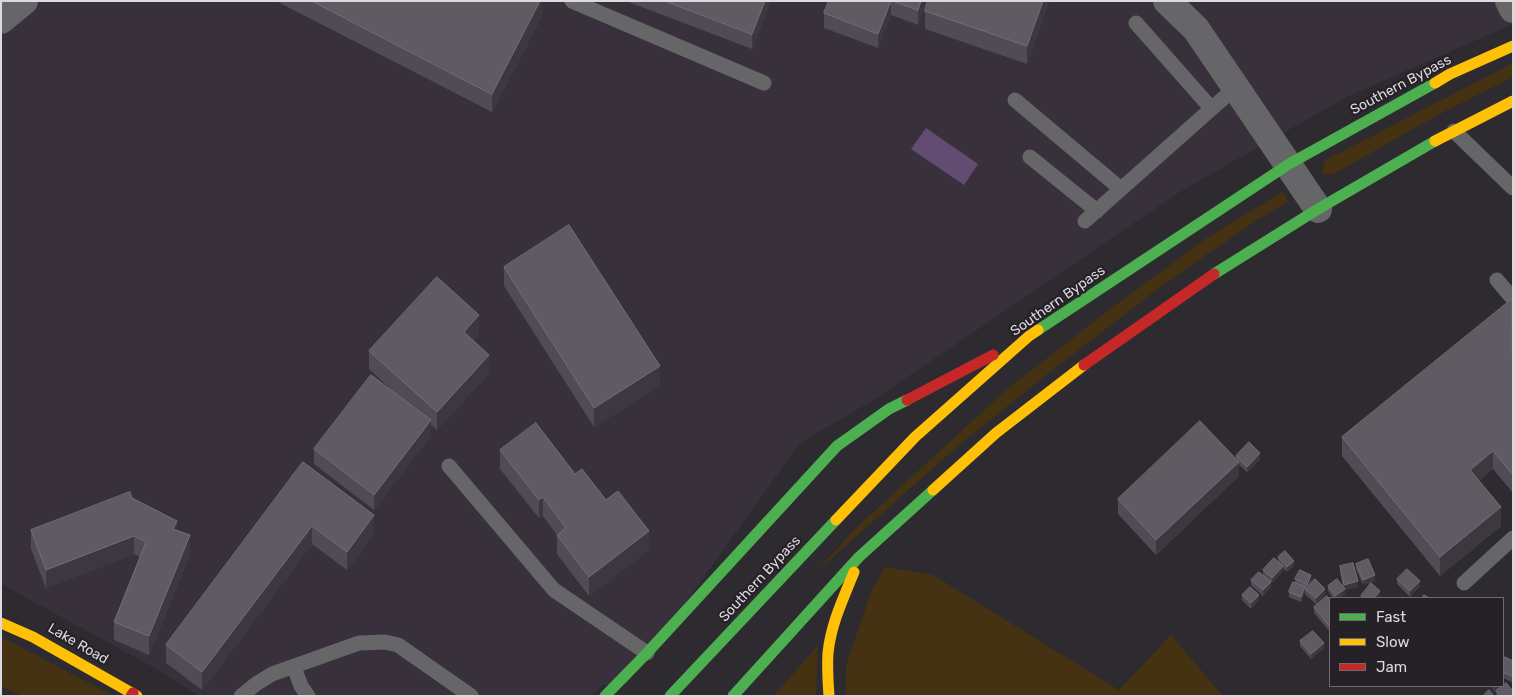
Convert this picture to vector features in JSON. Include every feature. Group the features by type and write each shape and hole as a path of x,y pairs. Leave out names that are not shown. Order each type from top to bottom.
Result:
{"main road":[{"name":"Southern Bypass","path":"670,696 915,437 1029,336 1289,164 1450,74 1513,46"},
{"path":"733,696 859,557 996,433 1098,354 1205,280 1318,209 1454,131 1513,101"},
{"path":"605,696 647,653 837,446 889,409 1029,336"},
{"path":"829,696 827,675 829,645 835,621 859,557"},
{"name":"Lake Road","path":"1,623 33,636 134,695"}],"street":[{"path":"1,20 24,1"},
{"path":"1166,1 1196,29 1318,209"},
{"path":"1508,1 1513,9"}],"lane":[{"path":"572,1 764,83"},
{"path":"1136,23 1211,108"},
{"path":"1030,157 1091,216 1236,87"},
{"path":"1016,100 1121,189"},
{"path":"1454,131 1513,188"},
{"path":"1497,280 1513,298"},
{"path":"449,466 554,590 647,653"},
{"path":"1464,583 1513,538"},
{"path":"241,696 272,674 360,644 385,642 398,645 471,696"},
{"path":"294,667 301,686 308,696"}],"shaded area":[{"path":"1,1 1513,1 1513,24 1346,97 1181,191 875,399 800,443 627,684 602,685 591,696 199,696 157,669 1,584"},
{"path":"1513,63 1513,77 1436,116 1332,175 1322,173 1324,161"},
{"path":"926,128 978,164 964,185 911,149"},
{"path":"1282,192 1287,202 1254,222 1167,282 1064,361 959,445 816,572 854,530 1005,391 1109,310 1204,240"},
{"path":"885,567 933,575 1119,690 1171,635 1223,696 846,696 846,666 871,592"},
{"path":"1,637 114,696 23,696 1,686"},
{"path":"818,645 816,696 774,696"}],"building":[{"path":"312,1 540,1 492,94"},
{"path":"665,1 765,1 752,34"},
{"path":"829,1 891,1 878,34 824,13"},
{"path":"893,1 921,1 918,10"},
{"path":"928,1 1043,1 1027,46 925,11"},
{"path":"569,225 660,366 594,408 504,267"},
{"path":"437,277 479,315 464,332 489,355 437,412 369,351"},
{"path":"1512,299 1513,475 1493,451 1470,470 1501,507 1440,557 1342,437"},
{"path":"371,375 431,420 374,495 314,449"},
{"path":"1200,421 1239,462 1156,540 1118,499"},
{"path":"536,423 575,474 582,469 606,500 618,491 649,531 589,577 557,535 566,528 543,497 539,500 500,450"},
{"path":"1249,442 1260,453 1247,467 1236,456"},
{"path":"303,462 374,515 347,552 312,526 202,672 166,645"},
{"path":"130,492 132,498 177,521 173,529 190,535 149,636 114,622 146,542 134,536 46,570 31,530"},
{"path":"1285,551 1294,561 1287,567 1278,557"},
{"path":"1274,558 1283,566 1272,578 1263,570"},
{"path":"1368,559 1375,575 1363,580 1356,564"},
{"path":"1353,563 1358,581 1344,585 1340,566"},
{"path":"1407,569 1420,581 1410,591 1397,579"},
{"path":"1300,570 1311,575 1307,585 1295,579"},
{"path":"1259,572 1271,582 1263,590 1251,580"},
{"path":"1315,579 1325,589 1316,598 1305,589"},
{"path":"1337,579 1345,589 1335,596 1328,586"},
{"path":"1293,582 1305,586 1301,597 1289,592"},
{"path":"1371,583 1380,591 1375,597 1361,596"},
{"path":"1250,587 1259,595 1251,603 1242,595"},
{"path":"1327,596 1329,599 1329,626 1314,607"},
{"path":"1313,631 1324,643 1311,654 1300,641"},
{"path":"1505,657 1513,661 1512,676 1504,672"},
{"path":"1506,683 1513,691 1513,696 1500,696 1496,691 1504,687"},
{"path":"1489,690 1494,696 1483,696"}],"traffic: fast":[{"path":"1038,330 1289,164 1435,83"},
{"path":"1214,274 1318,209 1435,141"},
{"path":"605,696 647,653 837,446 889,409 907,400"},
{"path":"733,696 859,557 933,490"},
{"path":"670,696 836,520"}],"traffic: slow":[{"path":"1435,83 1450,74 1513,46"},
{"path":"1435,141 1513,101"},
{"path":"836,520 915,437 1038,330"},
{"path":"933,490 996,433 1084,365"},
{"path":"829,696 828,653 832,632 854,572"},
{"path":"1,623 33,637 137,696"}],"traffic: jam":[{"path":"1084,365 1214,274"},
{"path":"907,400 993,355"}]}
